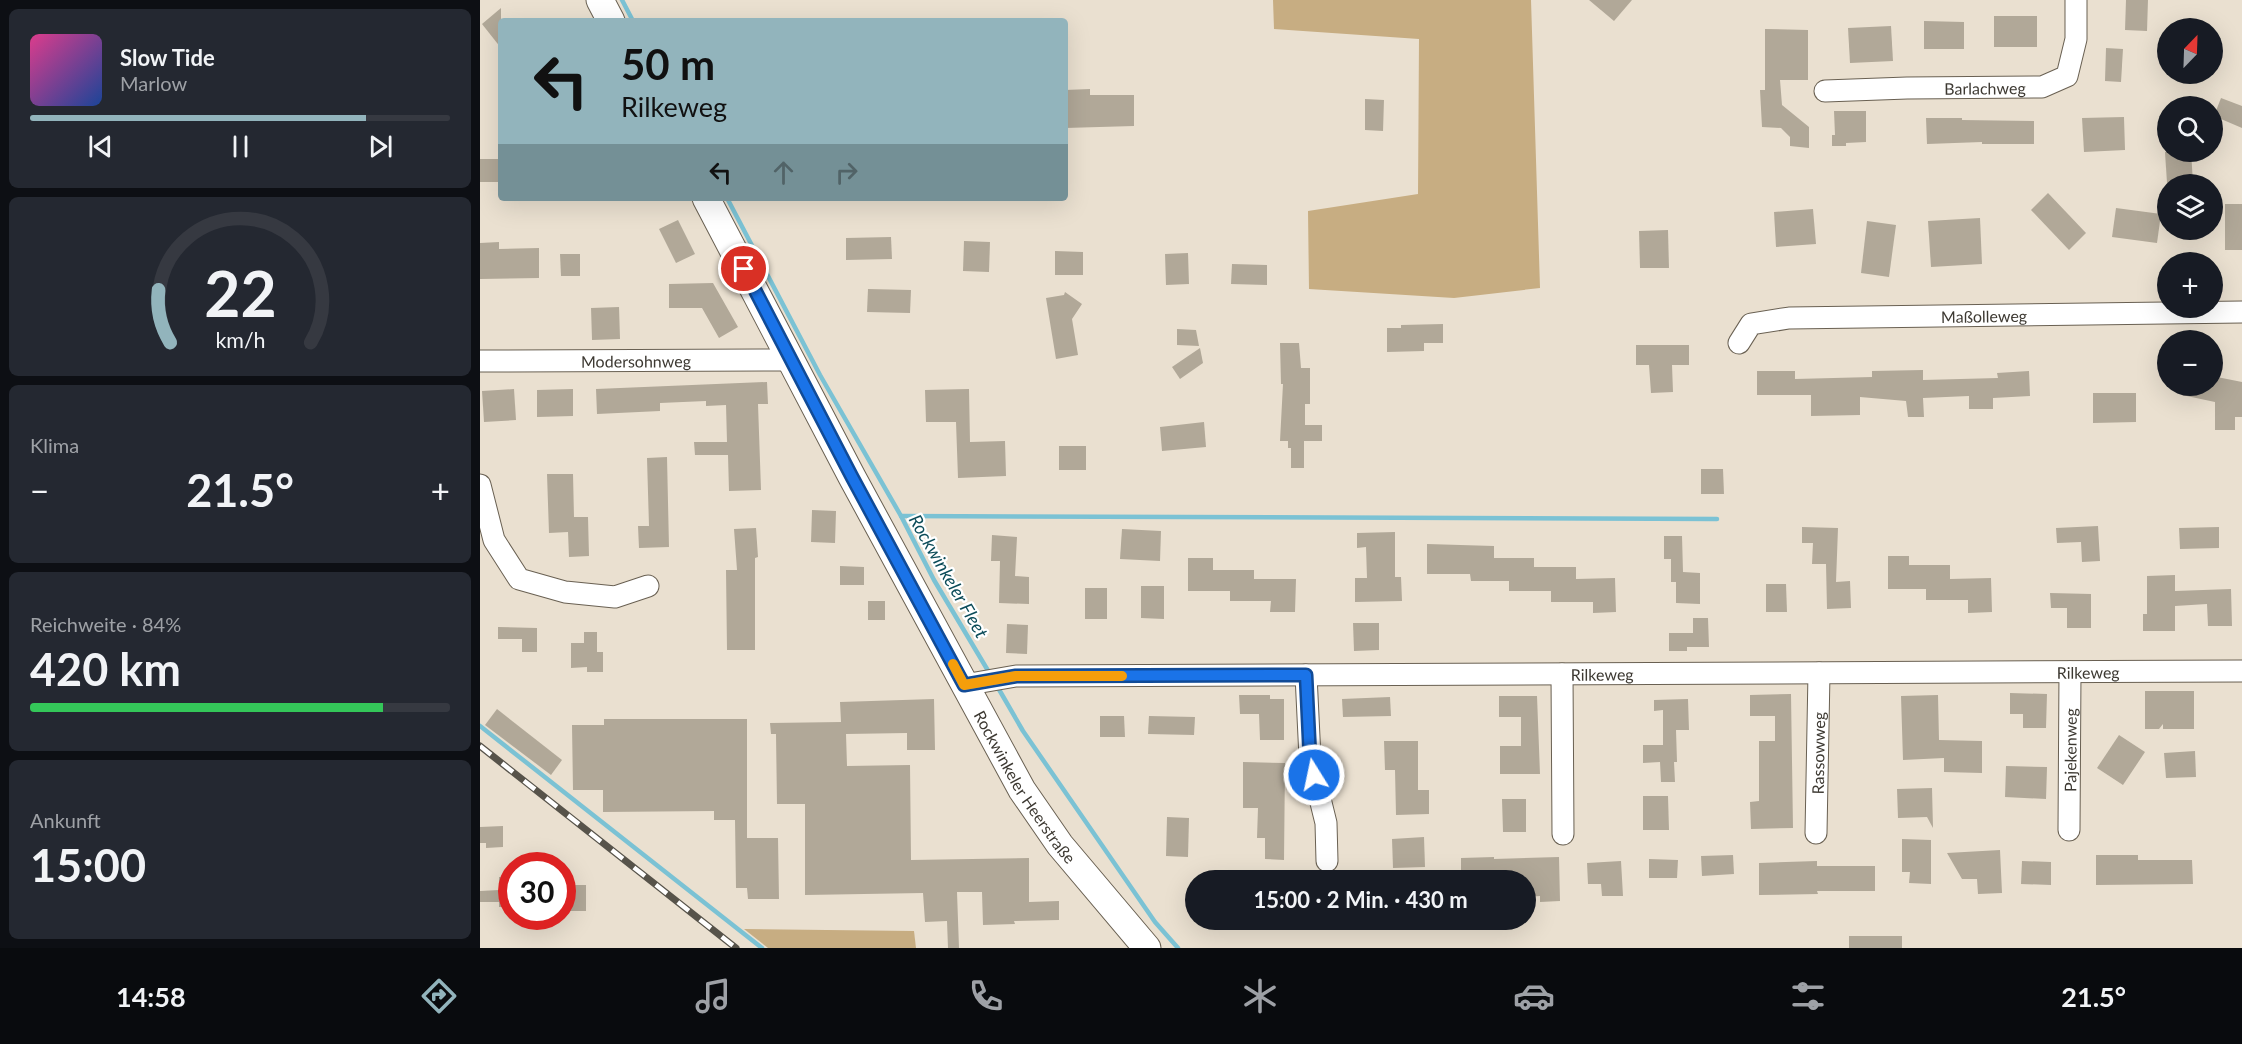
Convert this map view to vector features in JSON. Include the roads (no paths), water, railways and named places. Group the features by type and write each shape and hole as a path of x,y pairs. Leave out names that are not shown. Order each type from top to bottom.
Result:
{"main road":[{"path":"600,0 609,18"},
{"name":"Rockwinkeler Heerstraße","path":"708,201 852,477 973,683 1022,790 1059,845 1147,948"}],"street":[{"name":"Barlachweg","path":"1825,91 2043,87 2067,76 2076,39 2076,0"},
{"name":"Maßolleweg","path":"1739,343 1750,324 1789,318 2242,312"},
{"name":"Modersohnweg","path":"480,361 792,360"},
{"path":"480,485 494,540 519,579 565,592 615,597 648,586"},
{"name":"Rilkeweg","path":"973,683 1016,676 2242,671"},
{"name":"Pajekenweg","path":"2069,830 2070,672"},
{"name":"Rassowweg","path":"1816,833 1820,673"},
{"path":"1562,674 1563,834"},
{"path":"1306,675 1310,759 1326,823 1327,861"}],"waterway":[{"name":"Rockwinkeler Fleet","path":"622,0 631,18"},
{"name":"Rockwinkeler Fleet","path":"729,201 820,375 901,516 934,580 990,674"},
{"path":"901,516 1717,519"},
{"name":"Rockwinkeler Fleet","path":"997,686 1023,731 1155,922 1178,948"},
{"path":"480,726 762,948"}],"railway":[{"path":"480,746 736,948"}]}
